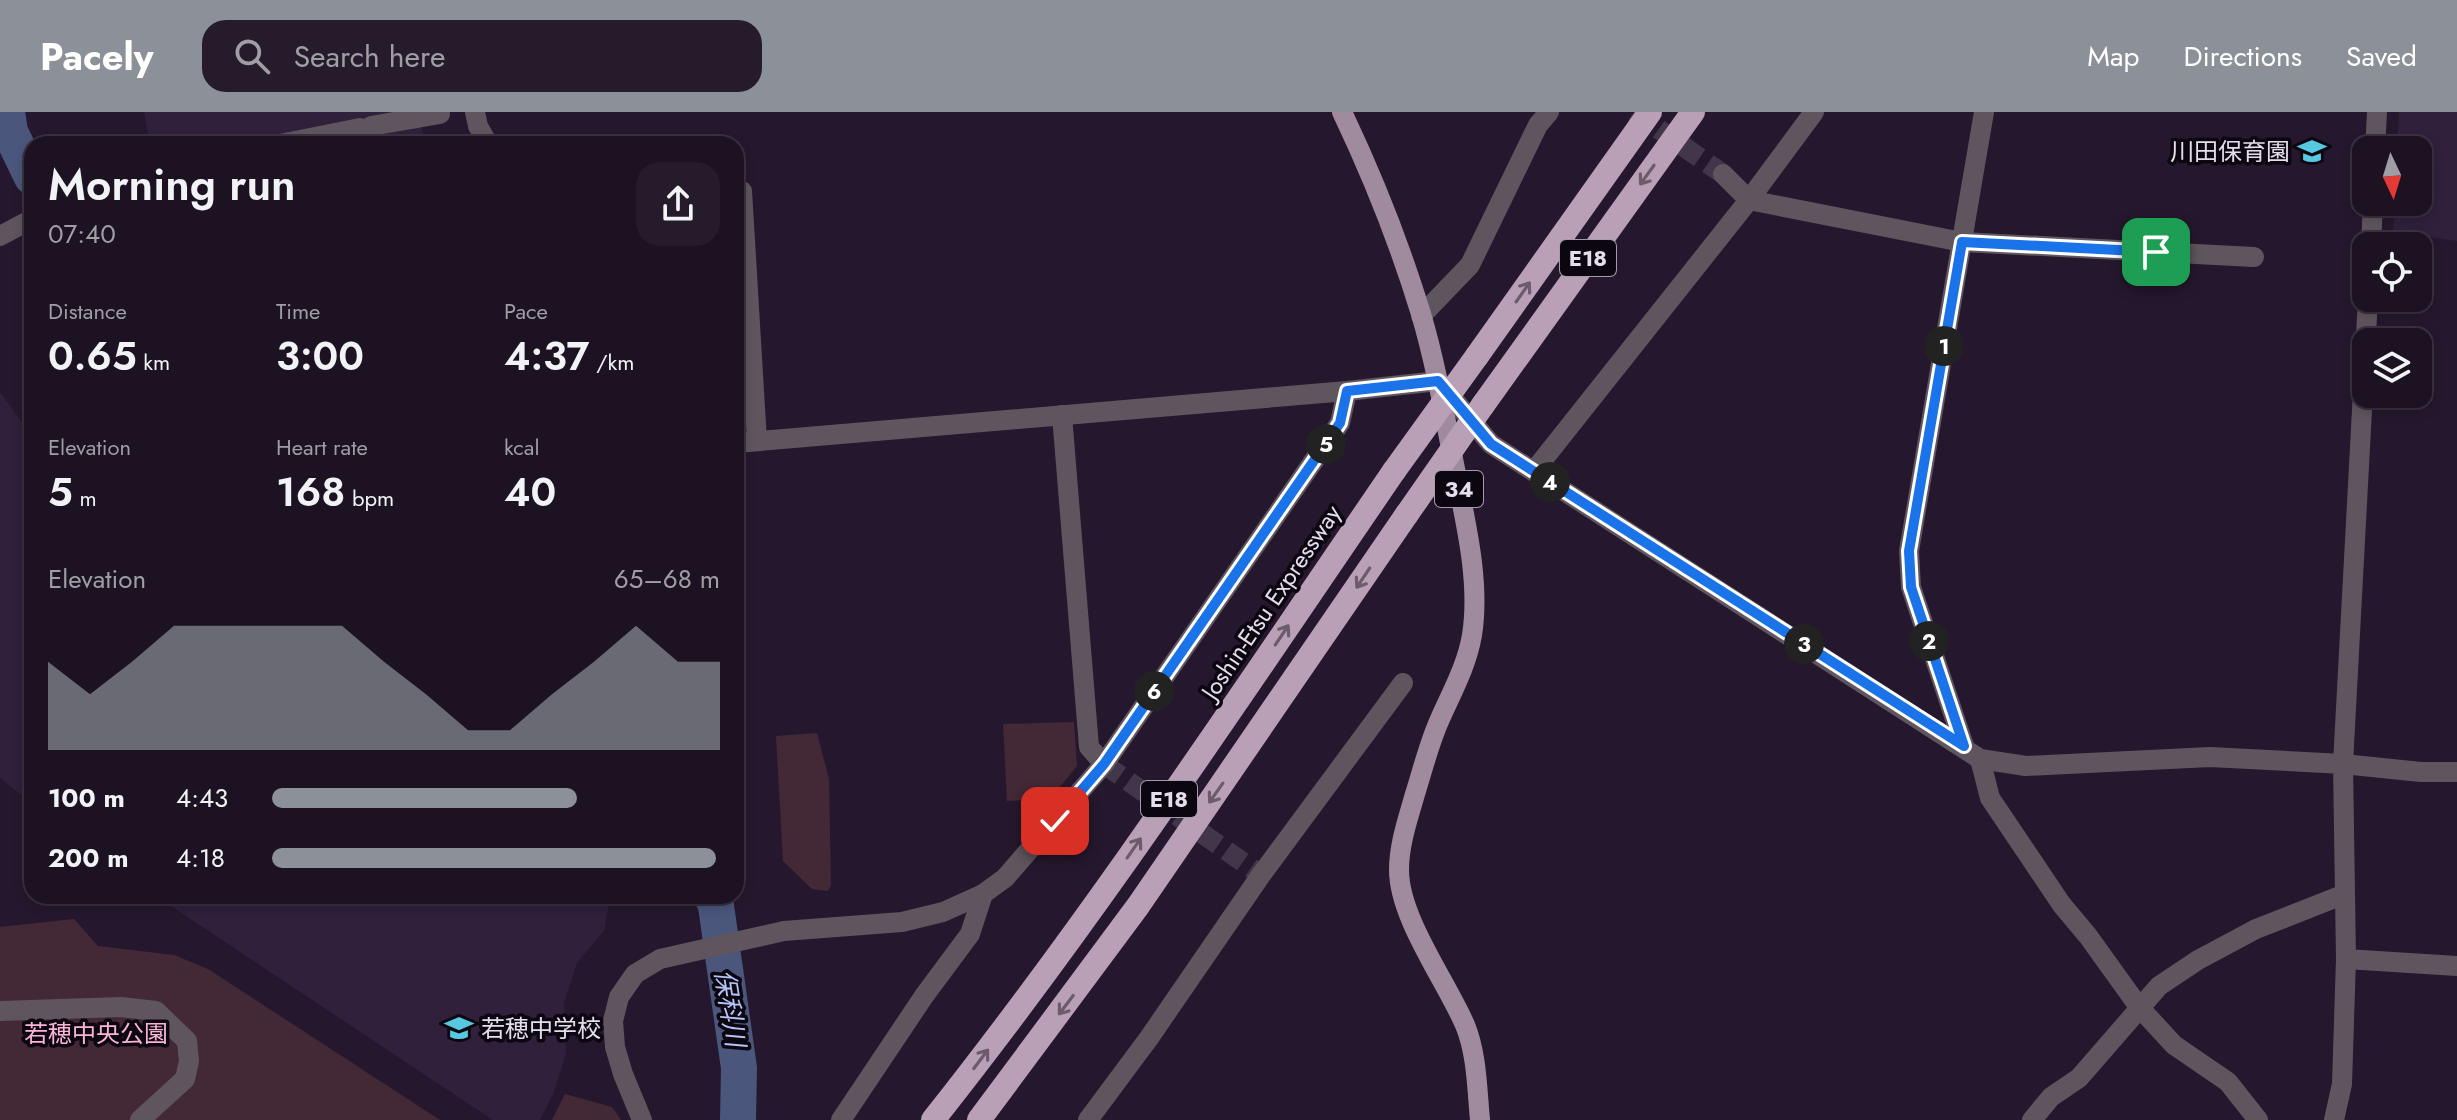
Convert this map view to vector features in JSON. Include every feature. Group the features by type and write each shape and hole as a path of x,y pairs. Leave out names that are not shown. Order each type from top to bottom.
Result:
{"highway":[{"name":"Joshin-Etsu Expressway","path":"933,1120 1126,860 1394,471 1650,112"},
{"name":"E18","path":"979,1120 1138,906 1483,405 1693,112"}],"main road":[{"name":"34","path":"1342,112 1391,227 1421,316 1438,381 1463,509 1472,576 1472,634 1465,662 1437,725 1420,780 1401,842 1399,872 1404,899 1414,923 1468,1033 1480,1120"}],"street":[{"path":"320,136 421,119 439,112"},
{"path":"475,112 484,136"},
{"path":"1421,316 1470,265 1538,125 1549,112"},
{"path":"1534,471 1749,200 1814,112"},
{"path":"1984,112 1909,551 1911,587 1990,798 2062,905 2139,1007 2174,1045 2228,1082 2258,1120"},
{"path":"2376,136 2377,112"},
{"path":"1723,174 1749,200 1962,242 2254,257"},
{"path":"6,232 24,223"},
{"path":"744,224 757,441"},
{"path":"2334,1120 2342,1084 2346,959 2343,764 2367,312"},
{"path":"744,442 1438,381 1491,444 1972,752 2026,766 2210,757 2457,772"},
{"path":"642,1120 615,1047 613,1021 619,997 635,974 660,959 784,931 902,922 943,912 983,894 1005,878 1104,764 1340,423 1347,391"},
{"path":"1062,415 1089,747 1104,764"},
{"path":"1088,1120 1149,1038 1261,875 1403,683"},
{"path":"841,1120 924,996 970,934 983,894"},
{"path":"2032,1120 2051,1097 2079,1078 2159,986 2198,960 2256,929 2345,894"},
{"path":"2346,959 2457,966"},
{"path":"0,1011 121,1007 156,1011 187,1041 189,1061 185,1079 140,1120"}],"shaded area":[{"path":"144,112 419,112 424,136 148,136"},
{"path":"2399,112 2457,112 2457,241 2432,237 2432,232 2393,232 2394,216 2432,216 2432,136 2398,136"},
{"path":"0,392 24,424 24,797 0,778"},
{"name":"若穂中学校","path":"168,904 609,904 604,931 577,963 564,1003 566,1053 554,1092 540,1120 493,1120"}],"green space":[{"path":"1074,722 1077,766 1050,799 1007,801 1003,724"},
{"path":"817,733 829,779 831,885 828,891 812,889 783,861 776,736"},
{"name":"若穂中央公園","path":"74,919 98,946 174,955 208,969 440,1120 0,1120 0,927"},
{"path":"565,1094 612,1107 621,1120 552,1120"}],"waterway":[{"name":"保科川","path":"7,112 10,132 24,161"},
{"name":"保科川","path":"715,904 739,1068 738,1120"}],"tunnel":[{"path":"1634,112 1723,174"},
{"path":"1104,764 1261,875"}],"place":[{"name":"川田保育園","path":"2312,151"},
{"name":"若穂中学校","path":"459,1028"}],"route":[{"path":"1055,821 1104,764 1340,423 1347,391 1438,381 1491,444 1964,746 1911,587 1909,551 1962,242 2156,252"}]}
